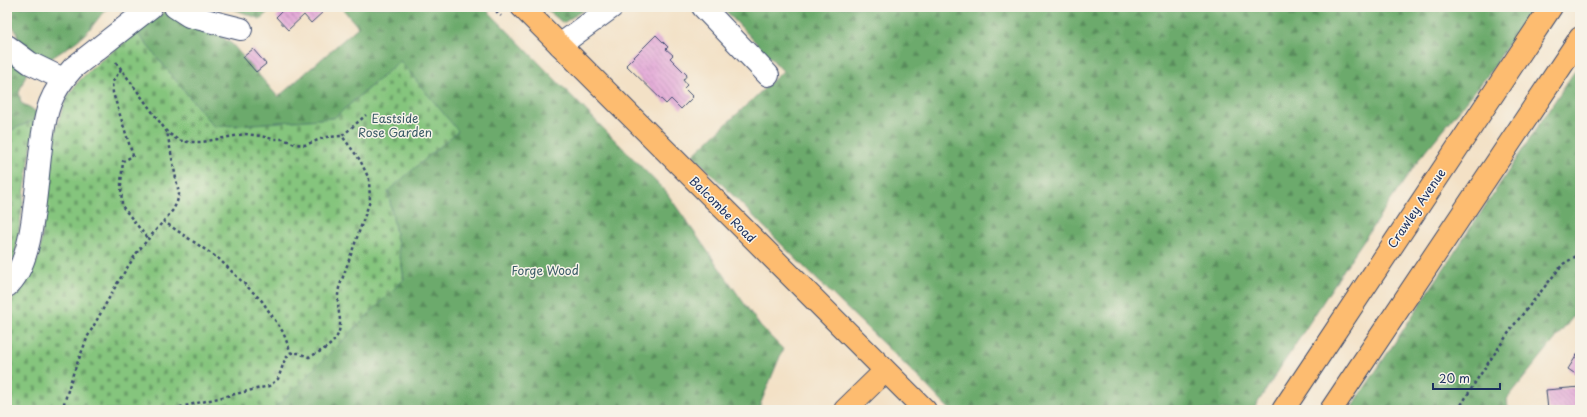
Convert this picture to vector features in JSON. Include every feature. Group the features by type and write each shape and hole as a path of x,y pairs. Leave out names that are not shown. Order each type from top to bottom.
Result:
{"main road":[{"name":"Balcombe Road","path":"522,7 925,410"},
{"name":"Crawley Avenue","path":"1283,410 1551,7"},
{"path":"1330,410 1580,38"},
{"path":"845,410 885,371"}],"lane":[{"path":"7,286 20,270 32,228 40,154 50,102 63,79 73,68 151,7"},
{"path":"175,7 189,16 241,29"},
{"path":"560,45 612,7"},
{"path":"704,7 768,75"},
{"path":"7,46 30,62 63,79"}],"path":[{"path":"102,44 167,132 178,140 202,142 245,134 273,139 283,139 295,144 305,145 326,137 342,136 366,115"},
{"path":"121,69 115,76 112,83 113,93 133,156 123,162 121,169 122,206 148,239"},
{"path":"62,410 73,374 88,336 118,282 138,251 177,202 179,194 167,132"},
{"path":"291,353 298,353 309,357 325,350 340,333 340,314 337,302 339,288 370,201 369,179 360,160 342,136"},
{"path":"163,221 219,259 262,301 283,332 291,353"},
{"path":"1458,410 1514,325 1563,264 1580,254"},
{"path":"168,410 269,386 278,379 286,360 291,353"}],"green space":[{"path":"7,7 109,7 83,36 44,63 16,45 17,34 7,20"},
{"path":"228,7 274,7 260,19"},
{"name":"Forge Wood","path":"341,7 484,7 666,192 760,326 783,349 758,410 273,410 404,279 388,191 400,61 334,118 214,127 137,33 165,11 213,31 232,44 278,97 358,27"},
{"path":"544,7 588,7 563,23"},
{"path":"722,7 1533,7 1488,75 1420,158 1352,257 1253,410 950,410 801,264 693,155 783,71"},
{"name":"Eastside Rose Garden","path":"137,33 214,127 334,118 400,61 458,131 388,191 404,279 273,410 7,410 7,305 23,288 39,257 57,125 66,101 76,85 92,68"},
{"path":"7,57 27,72 19,92 21,103 37,113 35,120 7,132"},
{"path":"1580,63 1580,306 1577,312 1507,399 1508,410 1350,410"},
{"path":"35,120 15,257 7,272 7,132"}],"building":[{"path":"286,7 321,7 324,11 311,23 304,15 288,30 276,17"},
{"path":"656,35 668,47 666,49 673,55 670,58 687,75 683,80 687,85 684,88 693,97 681,109 671,99 666,104 626,65"},
{"path":"253,49 266,64 256,72 243,57"},
{"path":"1580,350 1580,377 1568,369"},
{"path":"1580,387 1580,410 1548,410 1546,390"}]}
